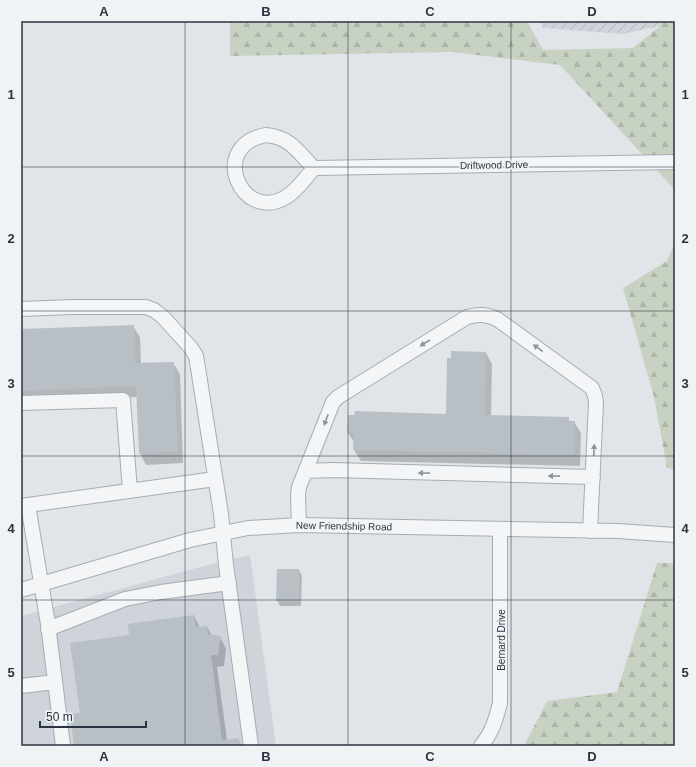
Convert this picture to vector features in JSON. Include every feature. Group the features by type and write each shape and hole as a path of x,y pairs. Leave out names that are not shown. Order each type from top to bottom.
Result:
{"street":[{"path":"266,135 285,139 314,168 287,197 272,202 262,202 253,199 240,188 235,177 234,167 240,148 256,137 266,135"},
{"name":"Driftwood Drive","path":"314,168 675,162"},
{"path":"21,309 146,307 154,310 163,317 192,348 196,356 221,514 251,746"},
{"path":"299,525 298,494 333,402 338,397 467,317 476,314 488,315 497,319 592,388 596,403 590,531"},
{"path":"21,403 123,400 130,491"},
{"path":"306,471 332,470 593,477"},
{"path":"63,746 41,584 25,506 215,479"},
{"name":"New Friendship Road","path":"21,590 190,540 248,528 299,525 618,531 675,535"},
{"name":"Bernard Drive","path":"481,746 494,723 500,703 500,529"},
{"path":"48,629 125,599 161,592 229,583"},
{"path":"21,686 55,682"}],"shaded area":[{"path":"540,21 659,21 660,26 623,34 543,28"},
{"path":"250,555 276,746 21,746 21,616 211,564"}],"green space":[{"path":"230,21 527,21 543,50 633,48 660,26 660,21 675,21 675,190 560,65 452,52 230,56"},
{"path":"675,243 675,470 667,468 654,397 623,288 667,261"},
{"path":"657,563 675,563 675,746 524,746 547,701 617,692"}],"building":[{"path":"134,325 135,363 174,362 178,452 139,454 136,386 21,391 21,329"},
{"path":"451,351 486,352 485,415 569,417 569,421 575,421 574,455 353,450 354,433 347,433 348,415 354,415 355,411 446,414 447,358 451,358"},
{"path":"277,569 299,569 299,601 276,601"},
{"path":"194,615 196,627 207,626 208,634 221,636 218,655 211,655 222,740 239,738 240,746 74,746 70,714 80,713 70,643 129,635 128,624"}]}
